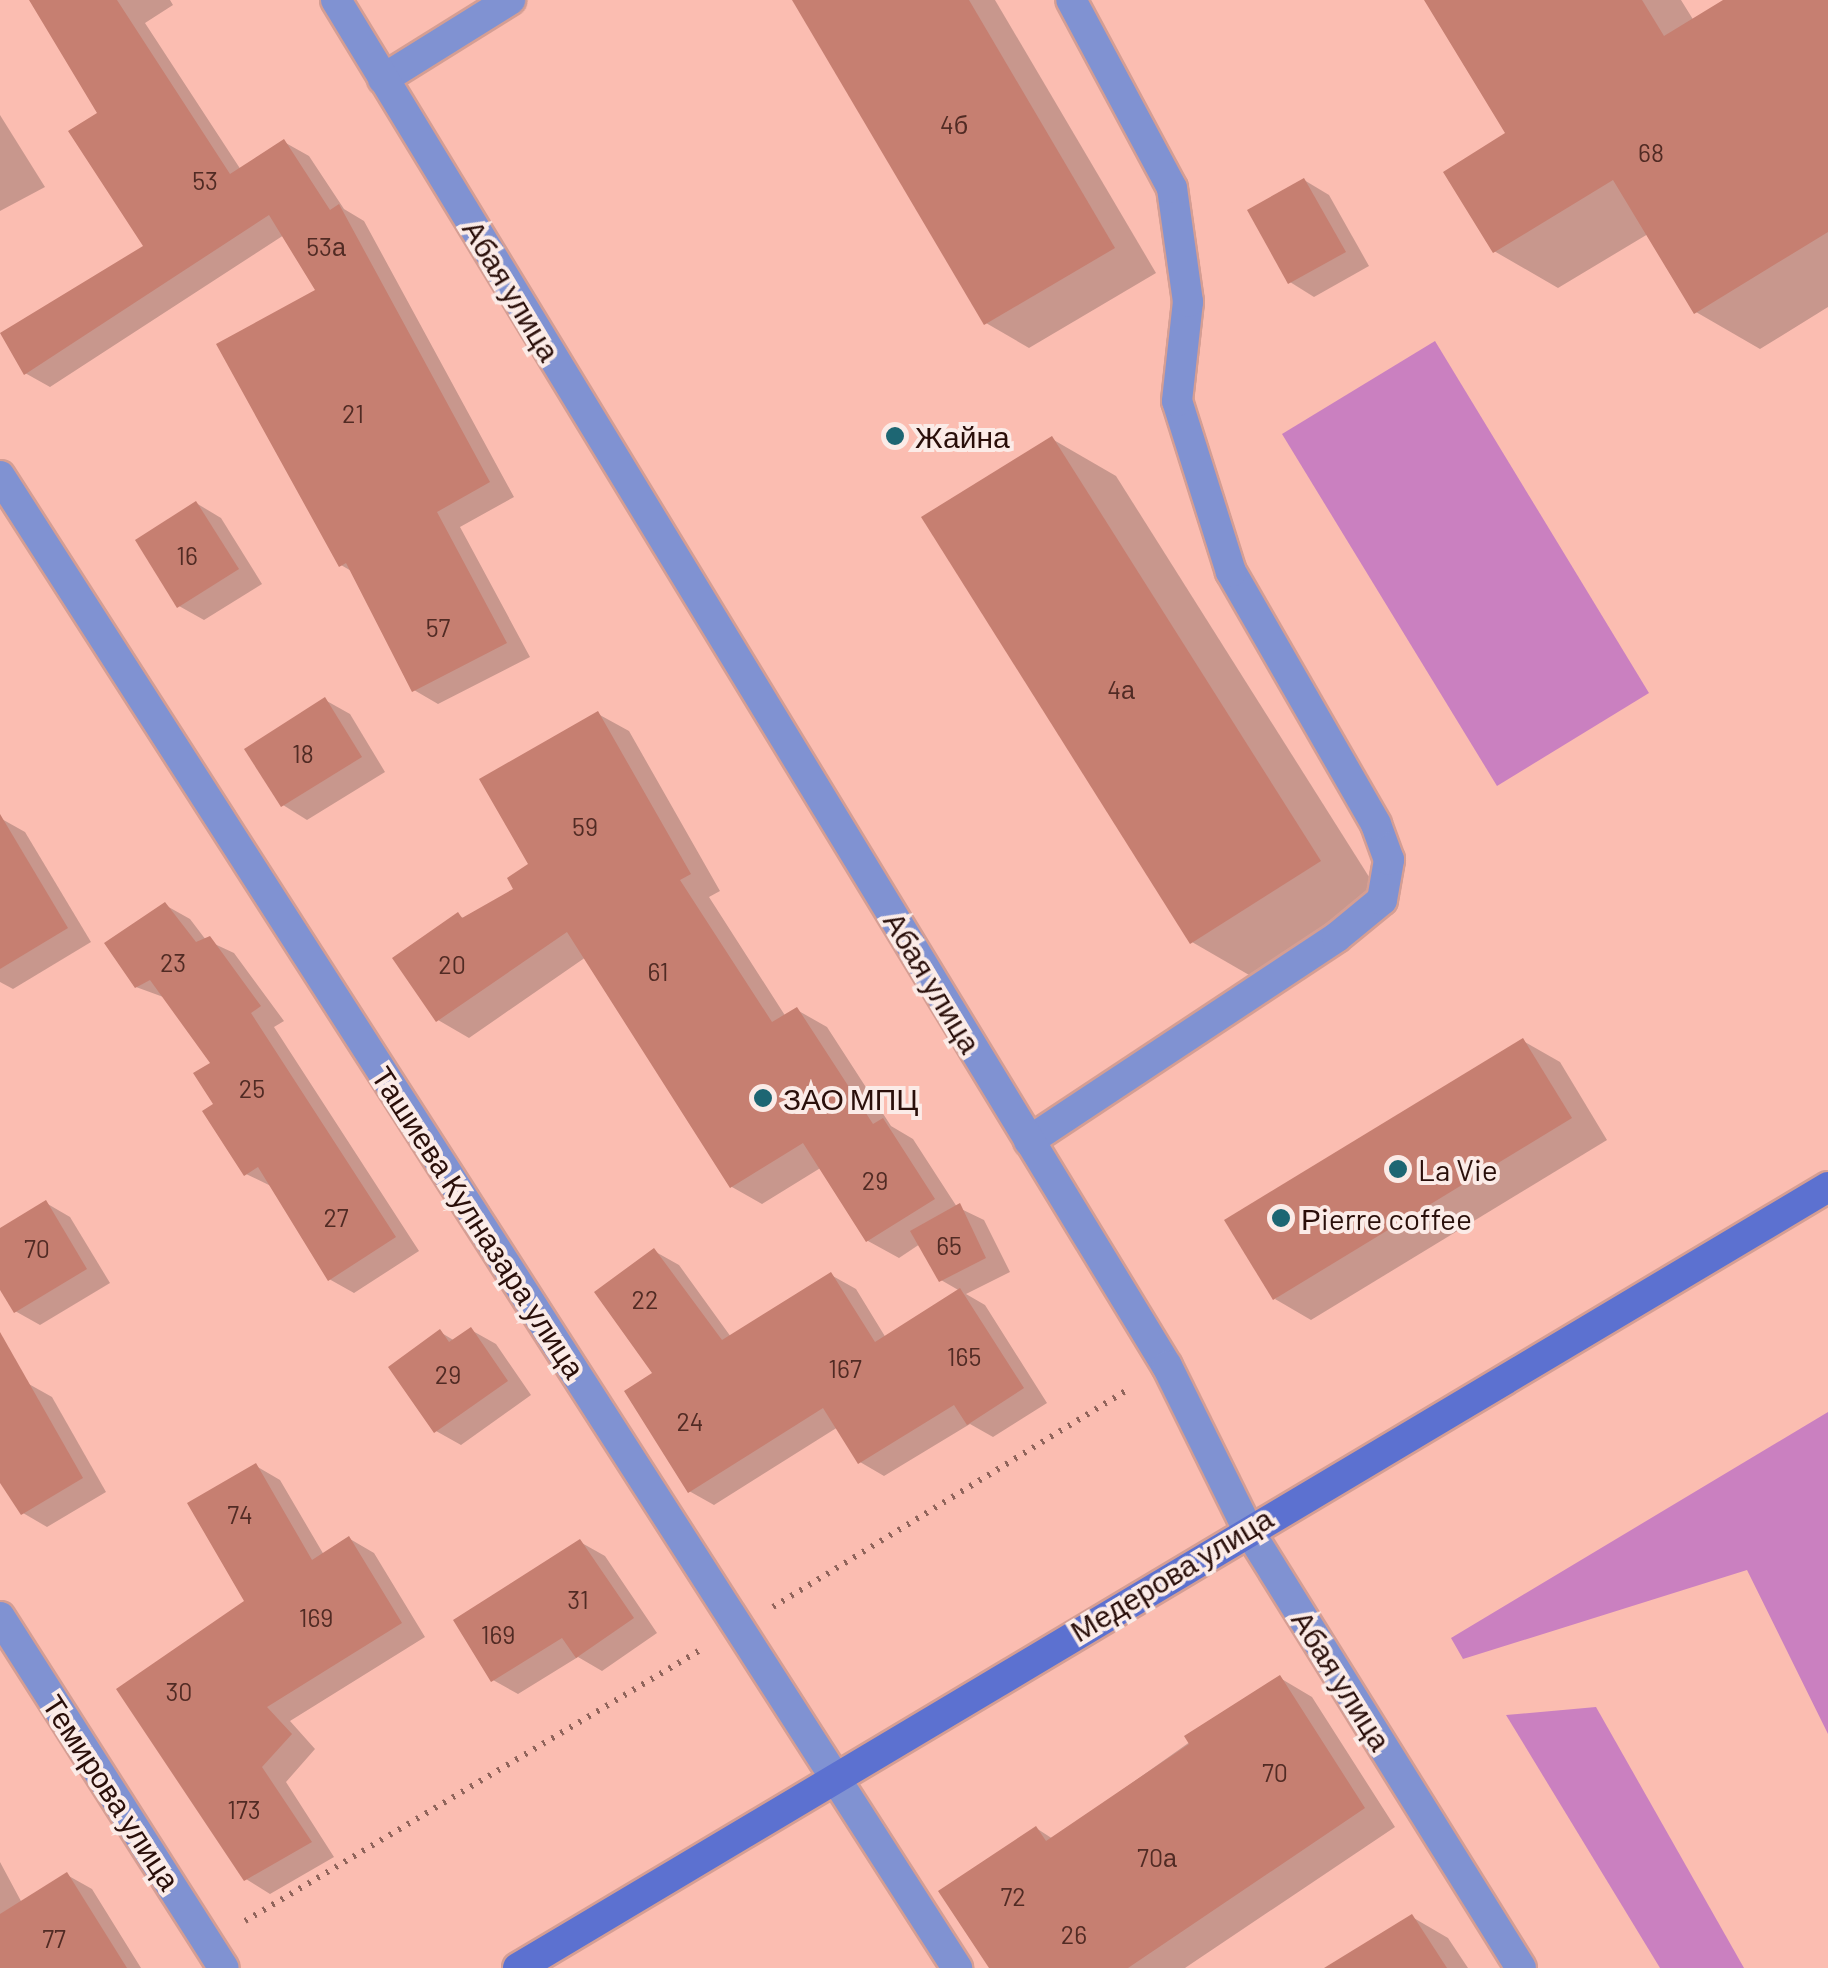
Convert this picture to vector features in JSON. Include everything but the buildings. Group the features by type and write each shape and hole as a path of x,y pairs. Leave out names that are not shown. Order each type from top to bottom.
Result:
{"main road":[{"name":"Медерова улица","path":"518,1968 1248,1528 1828,1187"}],"street":[{"name":"Абая улица","path":"336,0 1167,1366 1248,1528 1522,1968"},
{"path":"383,78 510,0"},
{"path":"1029,1140 1337,937 1382,900 1389,860 1376,824 1231,572 1177,401 1188,302 1172,188 1072,0"},
{"name":"Ташиева Кулназара улица","path":"0,476 957,1968"},
{"name":"Темирова улица","path":"0,1617 216,1955"}],"path":[{"path":"216,1955 739,1627 1167,1366"}],"shaded area":[{"path":"1435,341 1649,693 1497,786 1282,434"},
{"path":"1828,1412 1828,1734 1747,1570 1463,1659 1451,1638"},
{"path":"1596,1707 1744,1968 1660,1968 1506,1715"}],"place":[{"name":"Жайна","path":"895,436"},
{"name":"ЗАО МПЦ","path":"763,1098"},
{"name":"La Vie","path":"1398,1169"},
{"name":"Рierre coffee","path":"1281,1218"}]}
